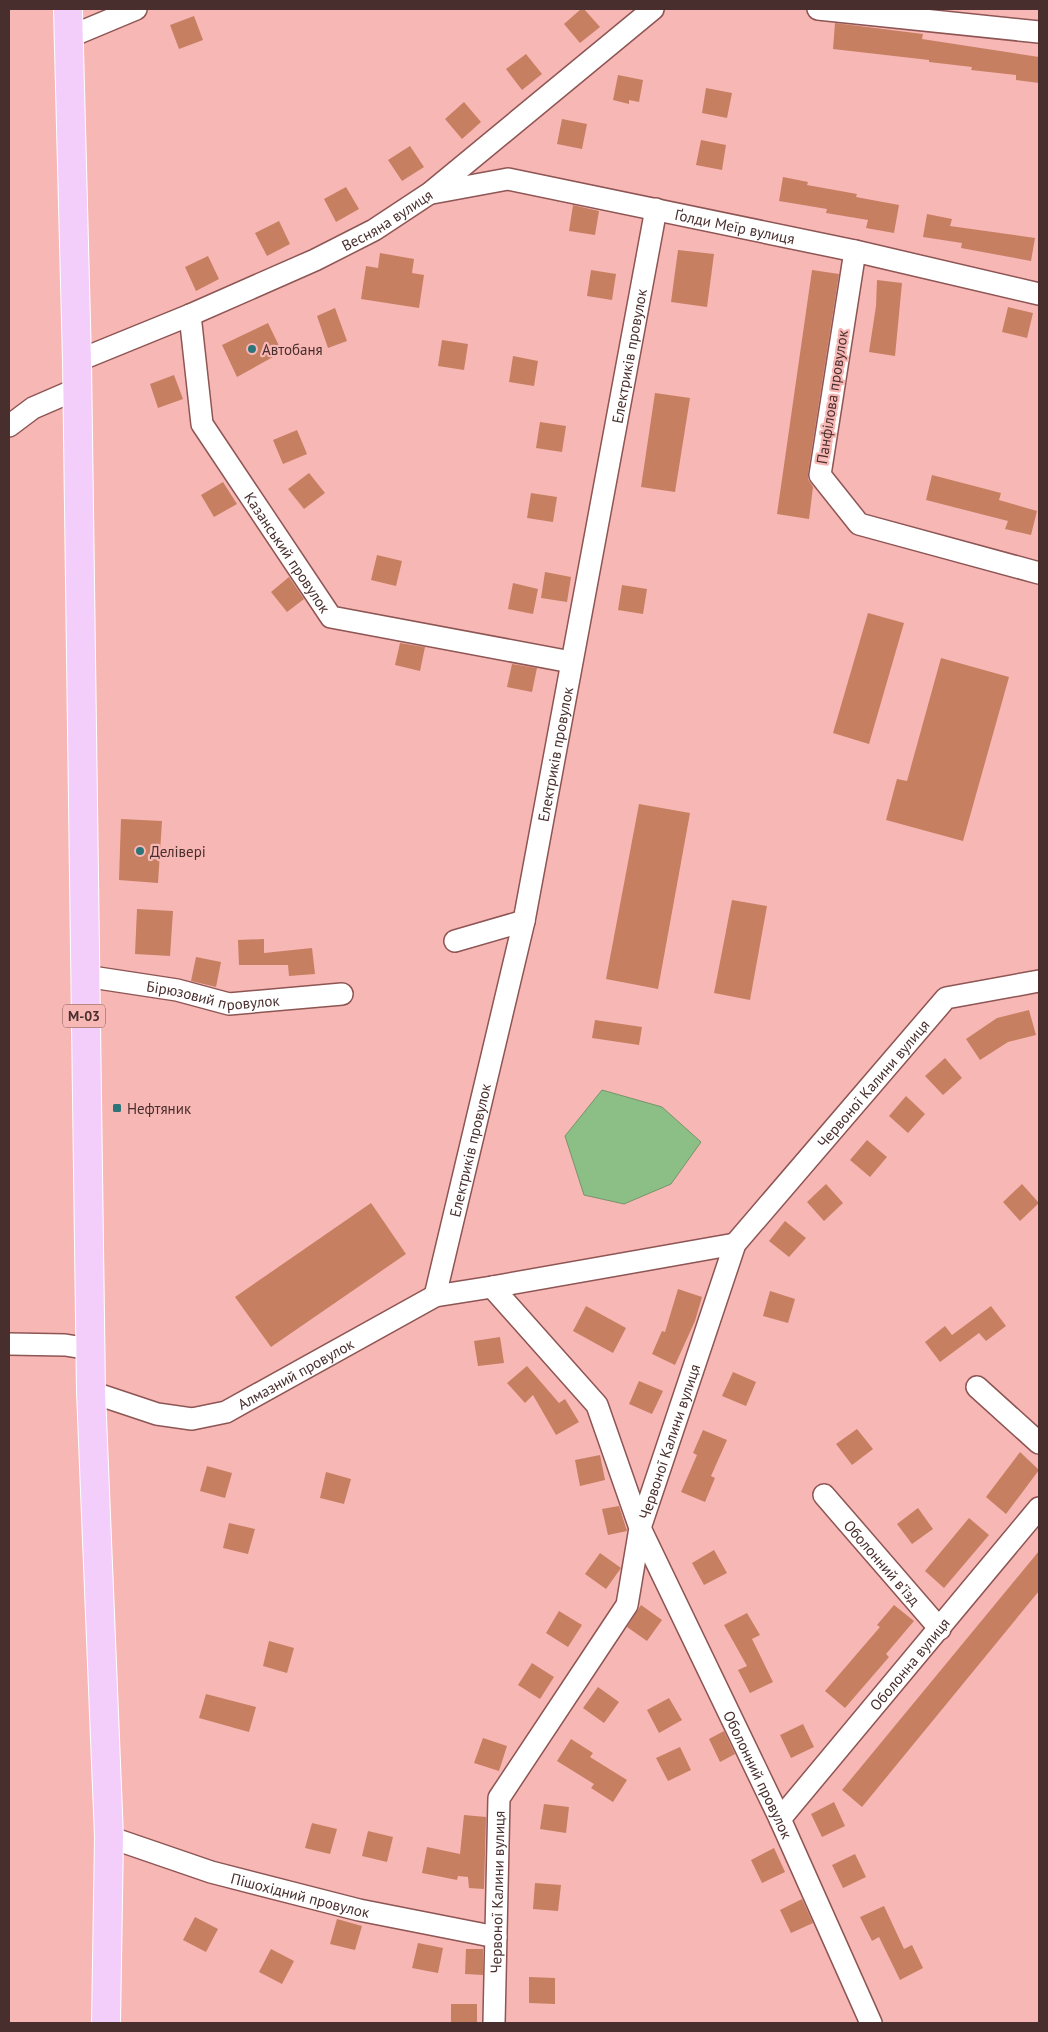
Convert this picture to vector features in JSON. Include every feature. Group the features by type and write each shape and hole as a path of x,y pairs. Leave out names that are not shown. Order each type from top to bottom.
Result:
{"highway":[{"name":"М-03","path":"68,9 77,361 90,1349 109,1837 106,2023"}],"street":[{"path":"69,37 136,9"},
{"name":"Весняна вулиця","path":"77,361 190,315 374,230 430,193 653,9"},
{"path":"818,9 1039,32"},
{"name":"Ґолди Меїр вулиця","path":"430,193 508,179 855,251 1039,294"},
{"name":"Електриків провулок","path":"435,1296 524,921 656,209"},
{"name":"Панфілова провулок","path":"855,251 820,475 859,524 1039,573"},
{"name":"Казанський провулок","path":"190,315 202,424 331,617 571,662"},
{"path":"9,426 33,408 77,389"},
{"path":"455,941 524,921"},
{"name":"Бірюзовий провулок","path":"85,976 176,990 229,1004 342,994"},
{"name":"Червоної Калини вулиця","path":"494,2023 499,1798 627,1604 640,1528 735,1244 946,998 1039,980"},
{"name":"Алмазний провулок","path":"91,1392 157,1414 192,1419 226,1412 435,1296 735,1244"},
{"path":"492,1287 597,1405 640,1528"},
{"path":"9,1344 65,1345 90,1349"},
{"path":"977,1387 1039,1443"},
{"name":"Оболонний в’їзд","path":"824,1495 940,1629"},
{"name":"Оболонна вулиця","path":"780,1819 1039,1508"},
{"name":"Оболонний провулок","path":"640,1528 780,1819 871,2023"},
{"name":"Пішохідний провулок","path":"109,1837 211,1872 359,1910 496,1937"}],"shaded area":[{"path":"602,1090 662,1107 701,1142 671,1184 624,1204 584,1195 565,1136"}],"building":[{"path":"581,9 584,9 600,27 580,43 564,24"},
{"path":"194,16 203,40 179,49 170,25"},
{"path":"835,23 923,34 922,39 1039,57 1039,83 1016,80 1016,75 971,70 972,67 833,49"},
{"path":"526,54 542,74 522,90 506,69"},
{"path":"618,75 643,80 639,102 629,100 629,104 613,100"},
{"path":"706,88 732,93 727,118 702,113"},
{"path":"464,102 481,122 462,139 445,119"},
{"path":"562,119 587,124 582,149 557,144"},
{"path":"701,140 726,145 722,170 696,165"},
{"path":"410,146 424,167 402,181 388,160"},
{"path":"783,177 808,182 807,185 857,194 856,197 899,205 894,233 866,228 868,220 826,213 827,209 779,201"},
{"path":"346,187 359,209 336,222 324,199"},
{"path":"573,205 599,211 595,235 569,231"},
{"path":"927,214 952,219 950,226 1035,238 1031,261 961,248 962,243 923,237"},
{"path":"279,221 290,244 267,256 255,233"},
{"path":"678,250 714,254 707,307 671,302"},
{"path":"380,253 414,259 412,273 424,275 419,308 361,299 366,266 378,268"},
{"path":"208,256 219,279 196,291 185,267"},
{"path":"591,270 616,274 612,300 587,296"},
{"path":"812,270 839,274 808,473 808,479 813,487 809,519 777,514"},
{"path":"877,280 902,283 895,356 869,352 876,306"},
{"path":"1008,307 1033,313 1027,338 1002,332"},
{"path":"335,308 347,341 328,348 317,316"},
{"name":"Автобаня","path":"268,323 282,352 237,377 222,345"},
{"path":"442,340 468,344 464,370 438,366"},
{"path":"513,356 538,361 534,386 509,382"},
{"path":"174,375 183,399 158,408 150,384"},
{"path":"655,393 690,398 675,492 641,487"},
{"path":"540,422 566,426 562,452 536,448"},
{"path":"297,430 307,454 283,464 273,440"},
{"path":"309,473 325,493 304,509 288,489"},
{"path":"932,475 1001,493 999,500 1037,511 1031,535 1005,529 1008,521 926,500"},
{"path":"223,482 237,504 214,517 201,495"},
{"path":"531,493 557,497 553,522 527,518"},
{"path":"377,555 402,561 396,586 371,580"},
{"path":"545,572 571,577 567,602 541,598"},
{"path":"289,577 304,599 287,612 271,592"},
{"path":"513,583 538,589 533,614 508,609"},
{"path":"622,585 647,589 643,614 618,610"},
{"path":"868,613 904,623 869,744 833,733"},
{"path":"400,643 425,647 420,671 395,665"},
{"path":"941,658 1009,677 963,841 886,820 897,779 907,781"},
{"path":"512,664 537,668 532,692 507,687"},
{"path":"639,804 690,813 658,989 606,979"},
{"name":"Делівері","path":"121,819 162,821 158,883 119,880"},
{"path":"732,900 767,906 750,1000 714,993"},
{"path":"137,909 173,911 170,956 135,954"},
{"path":"264,939 264,953 312,948 315,974 289,976 288,965 239,965 238,940"},
{"path":"196,957 221,962 216,987 191,981"},
{"path":"1029,1010 1036,1035 1008,1042 980,1060 966,1039 997,1018"},
{"path":"595,1020 642,1027 639,1045 592,1038"},
{"path":"945,1058 962,1078 943,1095 925,1076"},
{"path":"906,1096 925,1114 908,1133 889,1116"},
{"path":"867,1140 887,1157 870,1177 850,1160"},
{"path":"826,1184 843,1203 824,1221 807,1202"},
{"path":"1022,1184 1039,1203 1020,1221 1003,1202"},
{"path":"371,1203 406,1254 271,1347 235,1297"},
{"path":"785,1221 806,1238 789,1257 769,1241"},
{"path":"678,1289 702,1297 695,1321 675,1365 652,1354 662,1331 665,1332"},
{"path":"770,1291 795,1299 788,1323 763,1316"},
{"path":"586,1306 626,1328 613,1353 573,1331"},
{"path":"991,1306 1006,1326 986,1341 979,1333 940,1362 925,1342 945,1326 952,1335"},
{"path":"500,1337 504,1363 478,1366 474,1341"},
{"path":"527,1366 559,1403 565,1399 579,1422 556,1435 533,1395 525,1403 507,1383"},
{"path":"733,1372 756,1382 746,1406 722,1396"},
{"path":"639,1381 663,1391 652,1414 629,1404"},
{"path":"857,1429 873,1449 852,1465 836,1444"},
{"path":"703,1430 727,1440 711,1476 715,1478 705,1502 681,1492 697,1455 693,1453"},
{"path":"1020,1452 1039,1470 1006,1514 986,1497"},
{"path":"600,1455 605,1480 580,1486 575,1460"},
{"path":"207,1466 232,1473 225,1498 200,1491"},
{"path":"326,1472 351,1479 344,1504 320,1498"},
{"path":"619,1506 627,1531 608,1535 602,1509"},
{"path":"918,1508 933,1529 912,1544 897,1524"},
{"path":"969,1518 989,1535 944,1588 925,1571"},
{"path":"229,1523 255,1529 248,1554 223,1548"},
{"path":"714,1550 727,1573 704,1585 692,1563"},
{"path":"1039,1551 1039,1591 862,1807 842,1790"},
{"path":"600,1553 621,1568 606,1589 585,1574"},
{"path":"641,1605 662,1620 647,1641 627,1627"},
{"path":"894,1605 914,1621 886,1654 889,1657 845,1708 825,1691 880,1627 877,1625"},
{"path":"559,1611 582,1625 568,1647 546,1633"},
{"path":"747,1613 760,1635 752,1639 773,1682 750,1693 738,1670 747,1666 724,1625"},
{"path":"269,1641 294,1648 287,1673 263,1666"},
{"path":"532,1663 554,1677 540,1699 518,1685"},
{"path":"598,1687 619,1702 604,1723 583,1708"},
{"path":"206,1694 256,1707 249,1732 199,1718"},
{"path":"669,1698 682,1720 659,1733 647,1710"},
{"path":"803,1724 814,1747 791,1758 780,1735"},
{"path":"724,1731 735,1754 720,1762 709,1739"},
{"path":"483,1738 507,1746 499,1771 474,1763"},
{"path":"571,1739 593,1753 590,1757 627,1780 613,1802 591,1788 594,1784 557,1761"},
{"path":"680,1747 691,1770 668,1781 656,1758"},
{"path":"834,1802 845,1826 822,1837 811,1814"},
{"path":"544,1804 569,1807 566,1833 540,1829"},
{"path":"464,1815 486,1817 484,1889 469,1888 468,1877 458,1876 457,1880 422,1873 427,1847 460,1854"},
{"path":"312,1823 337,1829 330,1854 305,1848"},
{"path":"368,1831 393,1837 387,1862 362,1856"},
{"path":"774,1848 785,1872 762,1883 751,1860"},
{"path":"855,1854 866,1877 843,1888 832,1865"},
{"path":"535,1883 561,1885 558,1911 533,1909"},
{"path":"802,1899 813,1923 791,1933 780,1910"},
{"path":"884,1906 904,1949 912,1945 923,1968 900,1980 879,1937 872,1941 860,1917"},
{"path":"195,1917 218,1929 206,1952 183,1940"},
{"path":"337,1919 362,1926 355,1950 330,1944"},
{"path":"418,1943 443,1948 438,1973 412,1968"},
{"path":"271,1949 294,1961 282,1984 259,1972"},
{"path":"466,1949 483,1949 483,1975 465,1974"},
{"path":"529,1977 555,1978 555,2004 529,2003"},
{"path":"451,2004 477,2004 477,2023 451,2023"}],"place":[{"name":"Автобаня","path":"252,349"},
{"name":"Делівері","path":"140,851"},
{"name":"Нефтяник","path":"117,1108"}]}
